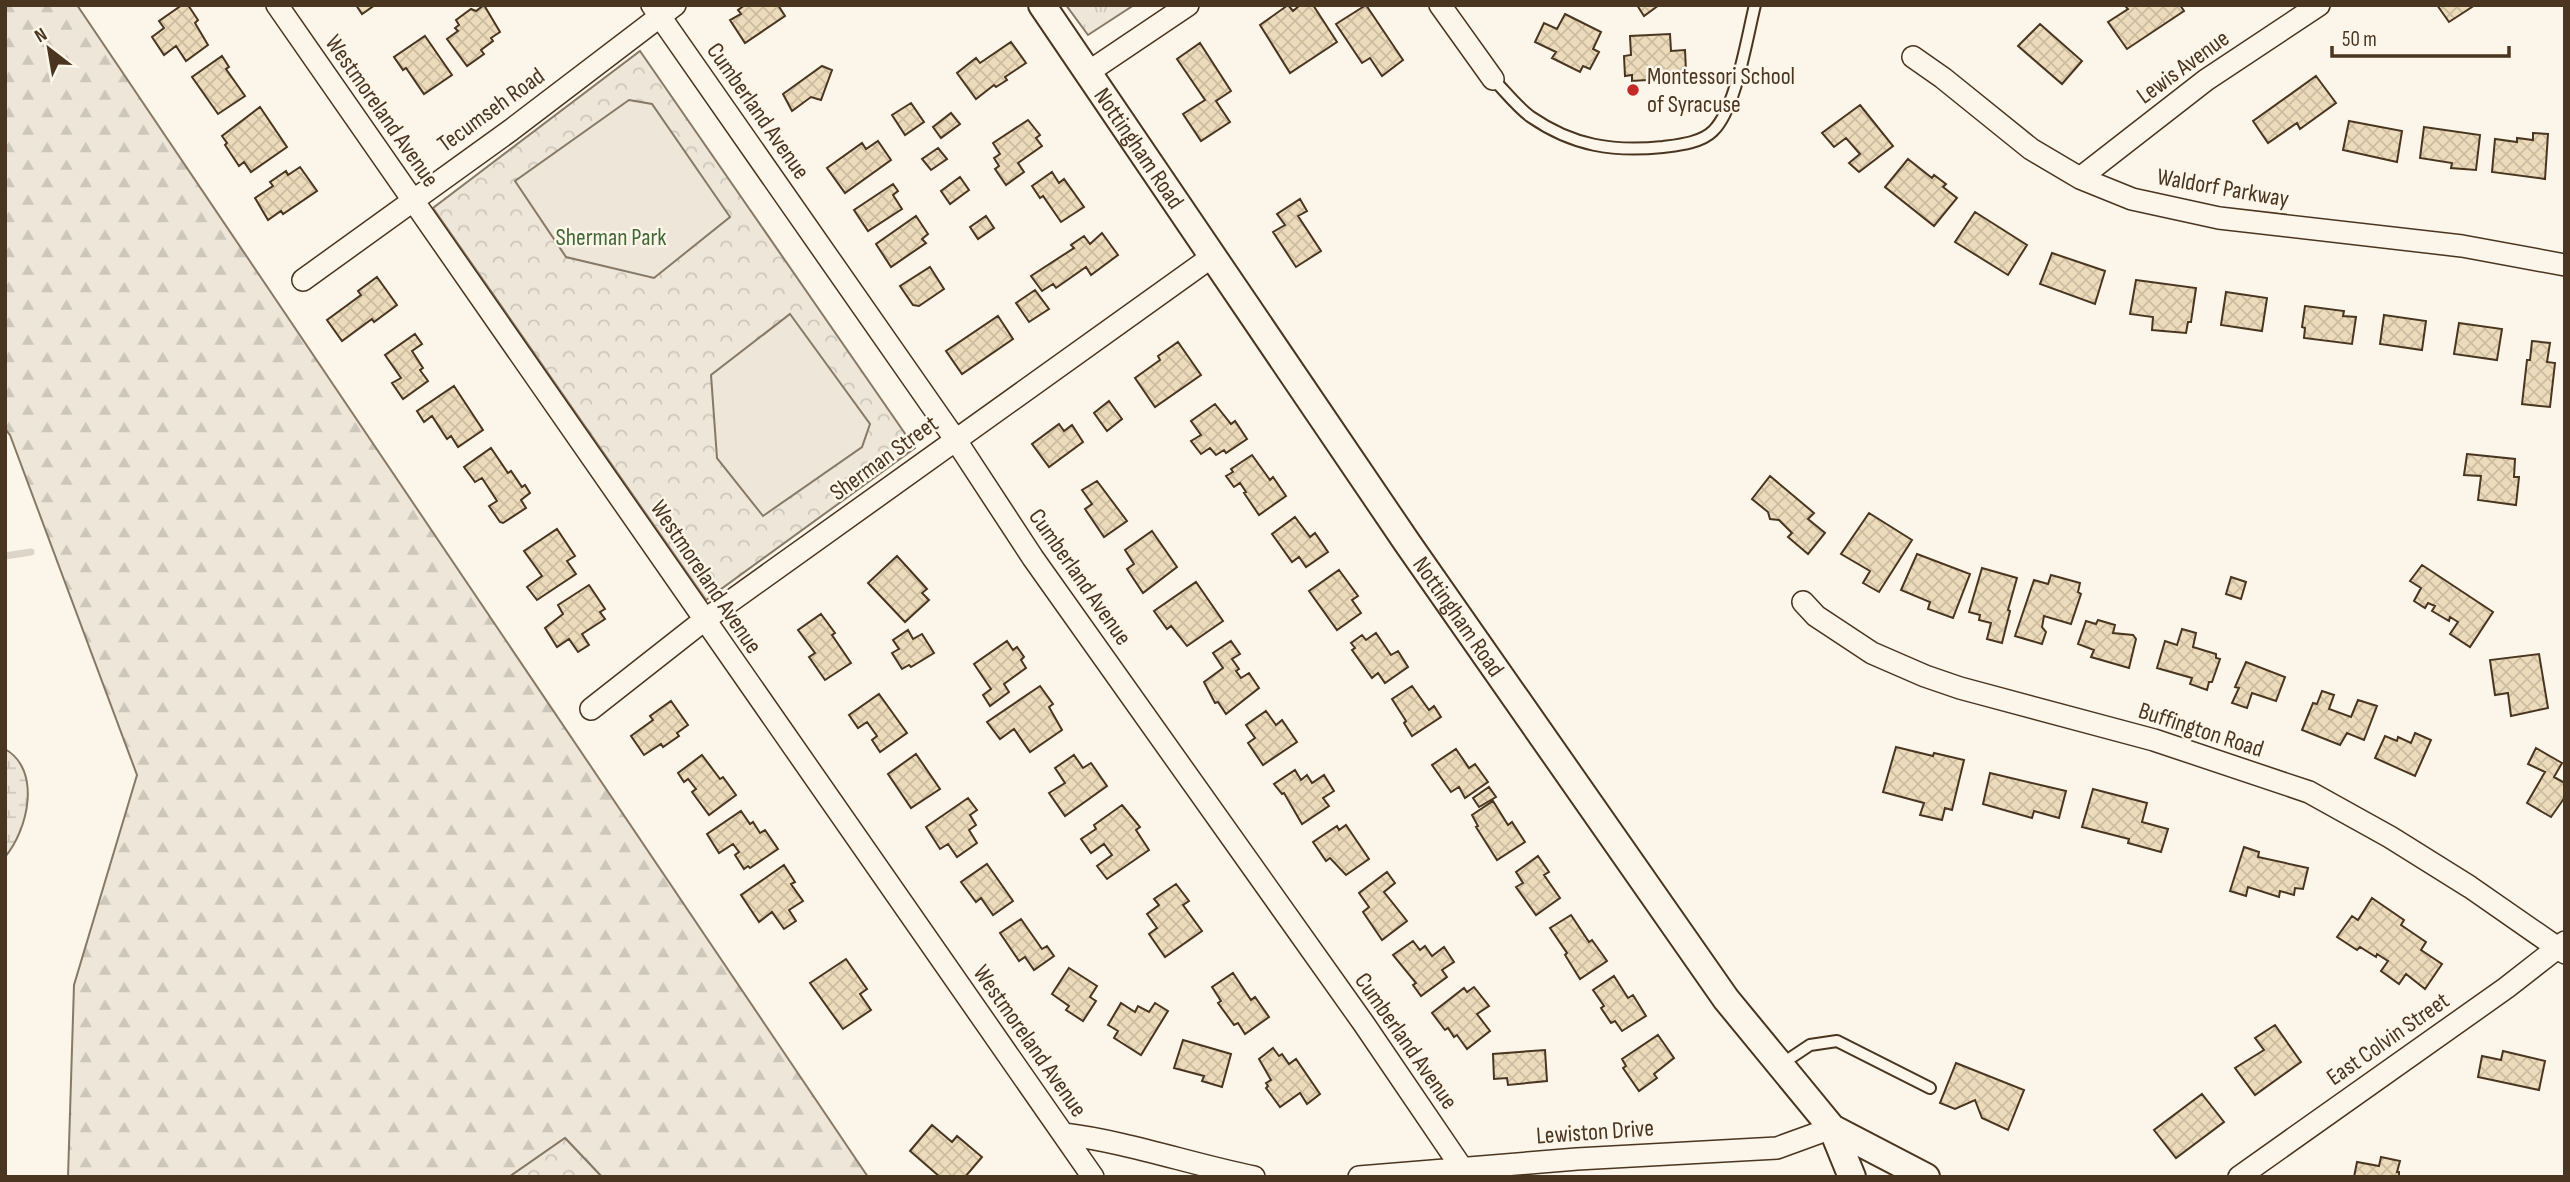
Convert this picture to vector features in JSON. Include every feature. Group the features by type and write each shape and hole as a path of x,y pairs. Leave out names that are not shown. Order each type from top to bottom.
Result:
{"street":[{"name":"Westmoreland Avenue","path":"276,5 1093,1177"},
{"name":"Nottingham Road","path":"1042,5 1408,544 1718,988 1832,1128 1926,1177"},
{"path":"1087,73 1188,5"},
{"path":"1440,5 1493,79"},
{"name":"Lewis Avenue","path":"2080,178 2206,80 2319,5"},
{"name":"Tecumseh Road","path":"303,280 511,130 662,9"},
{"name":"Cumberland Avenue","path":"662,9 1033,558 1364,1024 1465,1173"},
{"name":"Waldorf Parkway","path":"1913,57 2031,149 2080,178 2132,199 2219,218 2462,246 2565,265"},
{"name":"Sherman Street","path":"591,709 704,621 1213,256"},
{"name":"Buffington Road","path":"1803,602 1816,616 1872,653 1925,676 1960,688 2154,740 2309,792 2390,836 2562,948"},
{"name":"East Colvin Street","path":"2239,1177 2562,948"},
{"path":"1832,1128 1852,1177"},
{"name":"Lewiston Drive","path":"1359,1177 1465,1173 1577,1159 1777,1148 1832,1128"},
{"path":"1063,1134 1093,1138 1199,1166 1254,1177"}],"lane":[{"path":"1493,79 1529,116 1565,137 1594,147 1639,149 1687,144 1713,132 1730,102 1754,6"},
{"path":"1780,1065 1810,1045 1838,1041 1930,1088"}],"green space":[{"path":"5,5 77,5 868,1177 602,1177 565,1138 509,1177 68,1177 74,985 137,775 10,435 5,429"},
{"path":"1066,5 1134,5 1088,35"},
{"name":"Sherman Park","path":"640,51 915,448 706,600 433,208"},
{"path":"629,100 652,104 730,217 654,278 566,257 515,181"},
{"path":"790,314 870,424 862,447 763,516 717,458 711,375"},
{"path":"5,749 17,759 24,771 28,801 20,832 5,857"},
{"path":"565,1138 602,1177 509,1177"}],"building":[{"path":"182,5 188,5 198,20 195,23 208,45 186,61 176,46 164,55 152,37 164,28 159,21"},
{"path":"356,5 375,5 362,14"},
{"path":"484,5 500,32 481,50 484,54 467,66 447,39 458,31 455,28 459,25 456,20 471,9 476,11"},
{"path":"745,5 778,5 785,16 745,43 730,20 741,14 738,10"},
{"path":"1288,5 1293,11 1300,5 1313,5 1337,42 1290,73 1260,25"},
{"path":"1366,5 1403,60 1382,76 1370,58 1362,63 1336,24"},
{"path":"1637,5 1659,5 1644,16"},
{"path":"2180,5 2184,11 2127,49 2108,22 2128,9 2126,7"},
{"path":"2437,5 2475,5 2449,22"},
{"path":"1565,14 1601,32 1593,49 1599,52 1590,69 1583,66 1580,72 1552,58 1556,52 1535,42 1544,23 1557,29"},
{"path":"2040,24 2082,61 2062,84 2018,46"},
{"path":"1670,34 1671,51 1685,50 1686,71 1662,72 1663,79 1632,81 1632,75 1625,76 1624,56 1631,55 1630,36"},
{"path":"425,36 452,75 424,94 406,68 403,70 394,57"},
{"path":"1011,42 1026,63 1005,77 1007,80 996,87 994,85 976,99 957,73 976,58 980,63"},
{"path":"1200,43 1231,91 1216,101 1230,122 1201,141 1183,114 1205,100 1177,59"},
{"path":"222,56 229,67 226,69 245,96 218,114 192,77"},
{"path":"822,66 832,70 821,100 811,97 792,111 783,94"},
{"path":"2316,76 2336,103 2300,129 2297,123 2268,143 2253,121"},
{"path":"911,103 924,122 905,135 892,115"},
{"path":"1860,105 1893,146 1859,172 1849,163 1860,154 1846,138 1834,147 1822,133"},
{"path":"260,107 287,147 251,172 244,162 239,166 222,136"},
{"path":"951,113 960,124 941,138 933,127"},
{"path":"1028,120 1040,135 1036,138 1042,146 1018,163 1024,172 1006,185 995,169 999,166 994,158 1000,154 993,143"},
{"path":"2349,121 2402,131 2397,162 2343,150"},
{"path":"2424,127 2480,135 2476,170 2451,168 2452,163 2420,158"},
{"path":"2533,133 2548,134 2545,179 2492,172 2495,139 2517,142 2517,138 2533,140"},
{"path":"878,141 891,160 845,193 827,168 862,143 866,149"},
{"path":"938,148 947,159 931,170 922,159"},
{"path":"1908,159 1932,178 1934,175 1946,184 1943,187 1957,198 1934,226 1885,187"},
{"path":"300,167 317,191 283,214 281,211 268,220 255,198 273,186 270,182 286,171 288,175"},
{"path":"1052,172 1059,183 1064,179 1084,207 1061,222 1043,196 1040,198 1032,186"},
{"path":"960,177 969,190 950,204 941,191"},
{"path":"893,184 898,191 893,195 902,209 868,231 854,210"},
{"path":"1300,199 1307,211 1298,216 1321,251 1296,267 1273,232 1285,225 1277,214"},
{"path":"1975,212 2027,245 2008,275 1955,242"},
{"path":"916,216 928,234 922,239 926,243 891,267 876,244"},
{"path":"986,216 994,228 978,239 970,227"},
{"path":"1102,233 1118,255 1091,275 1086,267 1056,288 1053,284 1042,291 1031,276 1074,248 1071,245 1084,236 1090,244"},
{"path":"2052,253 2105,271 2095,304 2040,284"},
{"path":"930,267 944,289 919,306 913,305 900,286"},
{"path":"377,277 397,305 342,341 327,320 361,295 358,291"},
{"path":"2136,280 2196,288 2191,322 2188,322 2186,333 2152,330 2153,317 2130,314"},
{"path":"1035,290 1049,309 1029,322 1016,303"},
{"path":"2226,292 2267,298 2262,331 2221,325"},
{"path":"2305,306 2344,311 2343,316 2356,317 2352,344 2304,338 2305,328 2302,327"},
{"path":"2384,315 2426,321 2422,350 2380,344"},
{"path":"998,316 1013,339 962,374 946,351"},
{"path":"2459,323 2502,329 2497,360 2454,354"},
{"path":"415,334 422,344 412,351 428,381 403,399 392,383 401,378 385,355"},
{"path":"2532,341 2550,343 2547,362 2555,363 2550,407 2522,404"},
{"path":"1178,342 1201,375 1155,407 1135,378 1160,360 1158,356"},
{"path":"454,386 483,430 458,447 451,436 447,439 432,416 424,422 417,411"},
{"path":"1109,401 1122,419 1107,431 1094,413"},
{"path":"1215,404 1231,424 1235,421 1247,439 1226,453 1224,450 1216,455 1210,448 1201,454 1191,441 1201,435 1191,421"},
{"path":"1059,424 1064,431 1072,425 1083,442 1049,467 1032,444"},
{"path":"491,448 508,473 511,471 522,487 525,485 530,493 521,500 526,508 503,523 489,506 497,501 482,478 475,482 464,467"},
{"path":"2467,454 2515,459 2514,477 2519,477 2516,505 2478,500 2481,476 2464,475"},
{"path":"1252,455 1270,480 1273,477 1286,496 1259,515 1240,483 1234,487 1226,476 1233,472 1231,469"},
{"path":"1770,476 1814,513 1808,519 1825,533 1808,554 1788,537 1792,533 1779,520 1770,519 1768,512 1752,499"},
{"path":"1097,481 1127,521 1104,537 1085,509 1092,504 1082,490"},
{"path":"1869,513 1912,540 1879,592 1863,583 1870,571 1841,554"},
{"path":"1295,517 1310,537 1315,533 1328,552 1306,567 1299,557 1292,562 1272,534"},
{"path":"557,529 575,556 567,561 576,574 537,600 527,587 542,576 524,551"},
{"path":"1152,531 1177,567 1143,593 1127,569 1134,564 1125,550"},
{"path":"1917,554 1970,574 1953,618 1928,609 1930,602 1901,590"},
{"path":"897,556 927,589 922,593 929,600 905,622 868,583"},
{"path":"2422,565 2493,612 2470,647 2450,634 2458,622 2450,617 2449,621 2432,611 2435,606 2428,603 2425,608 2414,601 2421,588 2410,581"},
{"path":"1982,568 2017,578 2002,643 1987,639 1991,623 1979,620 1980,615 1969,612"},
{"path":"1339,570 1358,596 1352,600 1361,613 1337,630 1309,591"},
{"path":"2051,575 2080,583 2078,592 2081,594 2071,624 2044,616 2042,627 2046,632 2042,644 2015,636 2034,580 2048,584"},
{"path":"2231,577 2246,582 2241,599 2226,594"},
{"path":"1196,582 1223,621 1187,646 1171,626 1167,629 1154,611"},
{"path":"589,585 605,609 600,612 605,619 582,634 589,645 578,652 569,639 557,647 545,628 563,614 558,605"},
{"path":"821,614 851,663 825,680 809,657 815,653 798,630"},
{"path":"2098,620 2115,625 2113,633 2133,635 2136,639 2129,668 2091,657 2094,650 2078,644 2086,621 2096,624"},
{"path":"2182,629 2196,633 2193,647 2216,654 2216,658 2220,659 2207,690 2190,684 2192,678 2157,668 2165,641 2177,645"},
{"path":"908,630 913,639 922,634 934,653 911,667 909,665 902,669 892,653 899,649 893,640"},
{"path":"1376,633 1391,655 1398,651 1408,667 1385,683 1378,673 1372,678 1352,650 1355,648 1351,643 1362,635 1366,640"},
{"path":"1007,641 1013,650 1017,647 1024,657 1021,660 1026,668 1004,684 1009,692 990,706 983,695 991,689 974,664"},
{"path":"1231,641 1240,654 1232,659 1239,669 1236,671 1241,678 1249,673 1259,688 1226,714 1218,702 1215,703 1204,682 1223,668 1213,653"},
{"path":"2539,654 2548,708 2511,716 2508,693 2495,695 2490,660"},
{"path":"2246,662 2285,677 2276,701 2252,693 2247,708 2232,703 2239,688 2235,687"},
{"path":"1040,686 1053,704 1049,707 1062,730 1030,752 1014,729 1000,739 987,722"},
{"path":"1412,686 1429,710 1434,706 1441,717 1412,736 1392,699"},
{"path":"2322,691 2334,695 2329,709 2351,717 2358,700 2377,706 2364,740 2347,733 2340,745 2302,730 2313,703 2317,704"},
{"path":"879,694 907,733 880,752 872,740 877,736 867,722 858,728 849,715"},
{"path":"671,701 688,725 677,733 679,736 663,747 661,744 644,755 631,736 653,720 650,716"},
{"path":"1266,711 1276,725 1282,720 1297,742 1263,765 1248,743 1255,738 1246,725"},
{"path":"2415,733 2431,740 2415,776 2375,758 2385,736 2397,741 2398,737 2411,743"},
{"path":"1896,747 1964,760 1952,810 1945,808 1942,820 1920,815 1924,803 1883,792"},
{"path":"2536,748 2562,763 2554,777 2565,783 2565,797 2551,817 2527,803 2545,772 2528,764"},
{"path":"1456,749 1469,768 1475,764 1488,782 1465,798 1459,787 1451,792 1432,765"},
{"path":"916,754 940,789 911,808 888,774"},
{"path":"702,755 736,795 709,815 692,792 696,789 688,779 684,782 678,773"},
{"path":"1074,755 1083,768 1091,763 1107,786 1065,816 1049,793 1065,783 1055,768"},
{"path":"1295,770 1301,780 1307,775 1312,783 1324,775 1334,791 1323,798 1329,806 1302,824 1284,793 1274,784"},
{"path":"1990,773 2066,791 2059,818 2034,811 2032,818 1983,804"},
{"path":"1489,787 1496,797 1479,807 1473,798"},
{"path":"2093,789 2147,803 2142,822 2168,829 2161,852 2128,843 2129,839 2082,827"},
{"path":"968,798 977,810 970,815 976,825 969,830 977,843 957,857 948,844 940,849 926,827"},
{"path":"1493,801 1508,825 1512,822 1525,842 1497,860 1476,827 1478,826 1472,815"},
{"path":"1122,805 1140,827 1136,830 1149,850 1107,879 1097,866 1112,855 1104,844 1091,853 1081,839 1096,829 1094,825"},
{"path":"741,811 760,833 765,830 778,849 750,868 748,866 744,869 735,855 739,852 733,844 719,853 707,834"},
{"path":"1346,825 1369,859 1346,875 1330,858 1326,861 1313,842 1337,826 1339,830"},
{"path":"2244,847 2259,852 2258,857 2308,868 2303,889 2295,888 2294,895 2280,891 2279,897 2248,887 2246,896 2230,891"},
{"path":"1538,856 1549,872 1544,875 1560,898 1536,915 1516,887 1523,883 1516,872"},
{"path":"987,864 1013,901 993,915 981,898 976,902 961,882"},
{"path":"784,865 795,882 791,884 803,901 789,910 796,921 784,929 772,912 759,922 741,895"},
{"path":"1387,872 1395,883 1384,892 1407,921 1382,940 1363,912 1369,907 1359,893"},
{"path":"1176,884 1189,901 1183,905 1202,931 1165,957 1149,934 1157,928 1147,914 1159,905 1154,899"},
{"path":"2372,898 2404,920 2401,925 2426,942 2421,950 2442,964 2425,989 2406,974 2399,984 2381,971 2388,961 2360,947 2357,950 2337,937 2352,916 2358,920"},
{"path":"1571,915 1589,942 1592,940 1607,961 1580,979 1550,928"},
{"path":"1021,919 1042,949 1047,946 1054,956 1034,970 1025,957 1019,961 1000,933"},
{"path":"1413,941 1420,950 1425,946 1432,956 1444,947 1454,962 1442,970 1447,977 1421,996 1413,985 1416,983 1393,955"},
{"path":"846,959 867,989 860,994 871,1010 843,1029 810,983"},
{"path":"1069,968 1097,986 1090,997 1096,1001 1083,1021 1066,1010 1069,1006 1052,994"},
{"path":"1233,973 1251,1000 1255,997 1269,1017 1245,1034 1238,1023 1234,1025 1218,1003 1221,1001 1212,987"},
{"path":"1614,976 1628,998 1633,995 1646,1016 1622,1031 1615,1021 1611,1023 1593,990"},
{"path":"1474,987 1489,1006 1477,1014 1490,1031 1467,1049 1457,1035 1454,1037 1448,1028 1445,1030 1432,1013 1464,988 1467,992"},
{"path":"1121,1003 1135,1012 1138,1006 1149,1012 1155,1003 1168,1011 1141,1055 1114,1038 1118,1031 1108,1025"},
{"path":"2275,1025 2301,1062 2255,1095 2235,1068 2264,1050 2255,1038"},
{"path":"1658,1035 1674,1058 1654,1074 1657,1078 1639,1091 1623,1068 1626,1066 1622,1059"},
{"path":"1183,1040 1231,1054 1222,1087 1202,1081 1204,1076 1174,1068"},
{"path":"1273,1048 1279,1056 1282,1054 1289,1064 1296,1059 1320,1094 1307,1104 1300,1093 1280,1107 1266,1088 1266,1083 1271,1080 1259,1059"},
{"path":"1545,1050 1547,1081 1508,1085 1507,1078 1494,1079 1493,1054"},
{"path":"2503,1051 2545,1061 2539,1090 2478,1077 2482,1056 2501,1060"},
{"path":"1956,1063 2024,1090 2008,1130 1982,1118 1975,1100 1955,1109 1940,1103"},
{"path":"2202,1094 2224,1122 2176,1158 2154,1130"},
{"path":"932,1125 952,1142 957,1136 982,1157 965,1177 940,1177 910,1151"},
{"path":"2381,1157 2400,1161 2397,1172 2399,1177 2354,1177 2357,1162 2379,1166"}],"waterway":[{"path":"5,556 31,552"}],"place":[{"name":"Montessori School of Syracuse","path":"1633,90"}]}
